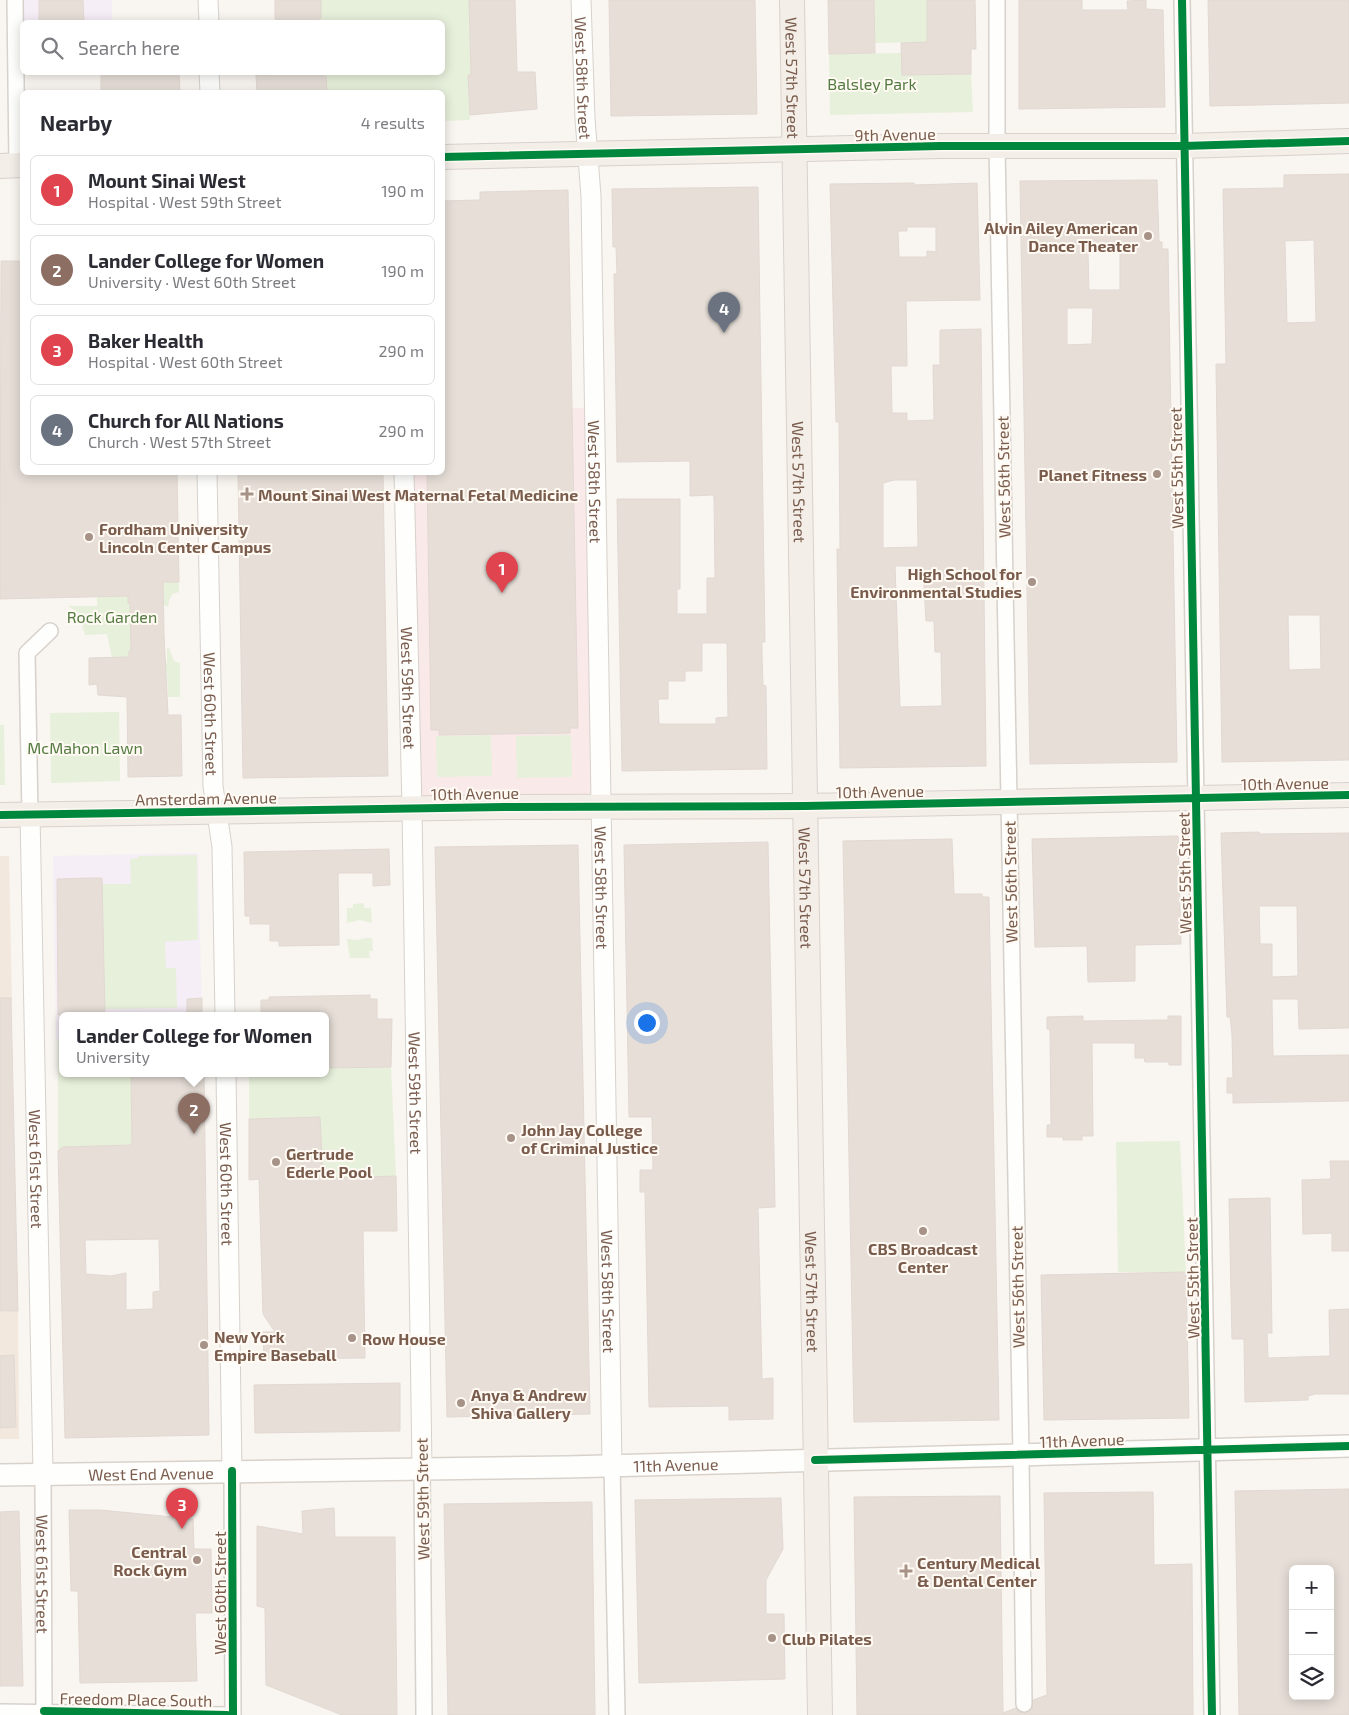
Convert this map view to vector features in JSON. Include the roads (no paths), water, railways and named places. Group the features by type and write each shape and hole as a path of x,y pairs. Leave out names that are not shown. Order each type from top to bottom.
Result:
{"main road":[{"name":"West 57th Street","path":"792,0 820,1715"},
{"name":"9th Avenue","path":"445,157 997,146 1184,146 1349,141"},
{"name":"10th Avenue","path":"412,808 805,806 1349,795"},
{"name":"Amsterdam Avenue","path":"0,814 412,808"},
{"name":"11th Avenue","path":"422,1468 612,1465 1349,1446"},
{"name":"West End Avenue","path":"0,1474 422,1468"}],"street":[{"path":"13,165 15,0"},
{"path":"208,0 209,20"},
{"name":"West 58th Street","path":"582,0 587,153 591,196 617,1715"},
{"name":"West 56th Street","path":"997,0 997,146 1008,802 1022,1455 1024,1704"},
{"name":"West 55th Street","path":"1182,0 1212,1715"},
{"path":"209,75 210,90"},
{"name":"West 60th Street","path":"207,475 210,699 213,786 222,847 225,1012"},
{"name":"West 59th Street","path":"404,475 412,808 424,1715"},
{"name":"West 61st Street","path":"44,1713 43,1474 27,653 50,631"},
{"name":"West 60th Street","path":"226,1077 232,1471 233,1715"},
{"name":"Freedom Place South","path":"0,1712 227,1715"}],"place":[{"name":"Alvin Ailey American Dance Theater","path":"1148,236"},
{"name":"Church for All Nations","path":"724,333"},
{"name":"Planet Fitness","path":"1157,474"},
{"name":"Mount Sinai West Maternal Fetal Medicine","path":"247,494"},
{"name":"Fordham University Lincoln Center Campus","path":"89,537"},
{"name":"High School for Environmental Studies","path":"1032,582"},
{"name":"Mount Sinai West","path":"502,593"},
{"name":"Lander College for Women","path":"194,1134"},
{"name":"John Jay College of Criminal Justice","path":"511,1138"},
{"name":"Gertrude Ederle Pool","path":"276,1162"},
{"name":"CBS Broadcast Center","path":"923,1231"},
{"name":"Row House","path":"352,1338"},
{"name":"New York Empire Baseball","path":"204,1345"},
{"name":"Anya & Andrew Shiva Gallery","path":"461,1403"},
{"name":"Baker Health","path":"182,1529"},
{"name":"Central Rock Gym","path":"197,1560"},
{"name":"Century Medical & Dental Center","path":"906,1571"},
{"name":"Club Pilates","path":"772,1638"}],"park label":[{"name":"Balsley Park","path":"872,83"},
{"name":"Rock Garden","path":"112,616"},
{"name":"McMahon Lawn","path":"85,747"}]}
